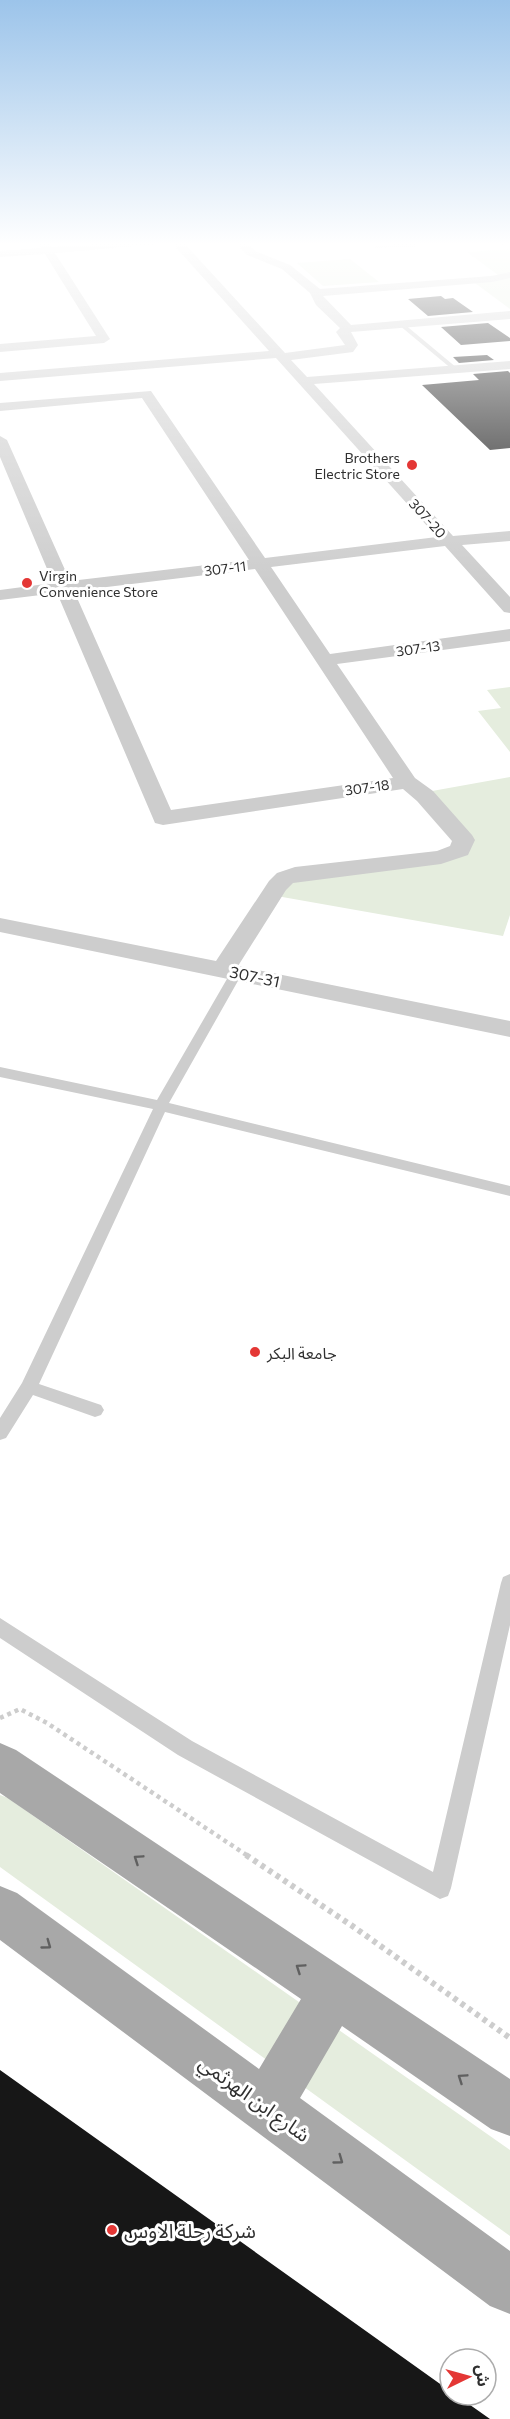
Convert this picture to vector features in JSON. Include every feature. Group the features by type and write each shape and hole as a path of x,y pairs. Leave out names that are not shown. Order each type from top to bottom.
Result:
{"main road":[{"path":"0,1766 510,2110"},
{"name":"شارع ابن الهرثمي","path":"0,1910 510,2286"},
{"path":"266,2106 334,1991"}],"street":[{"path":"0,377 292,355"},
{"name":"307-20","path":"281,356 510,608"},
{"path":"304,381 510,365"},
{"name":"307-18","path":"0,407 146,394 407,782 163,818 0,440"},
{"name":"307-11","path":"0,595 449,541 510,536"},
{"name":"307-13","path":"325,660 510,635"},
{"path":"230,971 277,886 285,878 295,874 441,857 460,850 464,840 425,796 407,782"},
{"name":"307-31","path":"0,925 510,1029"}],"lane":[{"path":"438,355 455,369"},
{"path":"0,1432 29,1388 161,1106 230,971"},
{"path":"0,1072 161,1106 510,1191"},
{"path":"29,1388 95,1410"},
{"path":"0,1626 22,1643 184,1748 440,1888 510,1583"}],"path":[{"path":"0,1718 20,1709 48,1722 351,1925 510,2038"}],"green space":[{"path":"510,687 510,752 478,711 501,708 487,690"},
{"path":"510,777 510,915 503,936 271,895 285,878 460,850 421,793"},
{"path":"0,1795 8,1798 510,2150 510,2236 0,1867"}],"building":[{"path":"487,355 494,360 459,363 453,357"},
{"path":"508,371 510,373 510,448 490,450 422,385 479,380 473,374"},
{"name":"شركة رحلة الاوس","path":"0,2070 438,2382 438,2407 473,2407 490,2419 0,2419"}],"place":[{"name":"Brothers Electric Store","path":"412,465"},
{"name":"Virgin Convenience Store","path":"27,583"},
{"name":"جامعة البكر","path":"255,1352"},
{"name":"شركة رحلة الاوس","path":"112,2230"}]}
